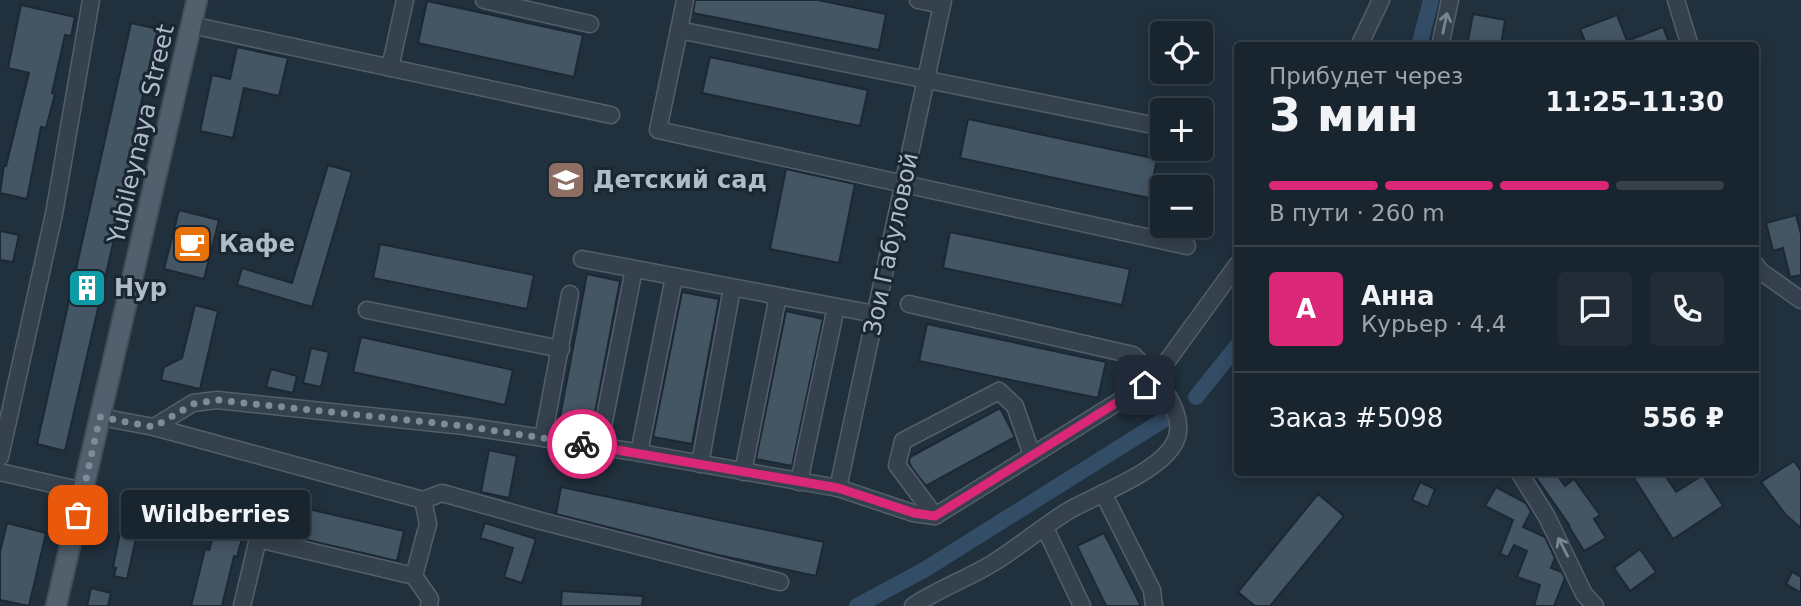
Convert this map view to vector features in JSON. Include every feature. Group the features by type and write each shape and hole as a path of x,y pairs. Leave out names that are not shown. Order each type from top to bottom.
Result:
{"main road":[{"name":"Yubileynaya Street","path":"57,606 197,0"}],"street":[{"path":"0,457 54,214 91,0"},
{"path":"390,68 405,0"},
{"path":"484,0 590,24"},
{"path":"685,0 658,130 1187,246"},
{"path":"918,0 942,2"},
{"path":"1361,42 1381,0"},
{"path":"1441,42 1450,0"},
{"path":"1675,0 1689,42"},
{"name":"Зои Габуловой","path":"838,488 942,2"},
{"path":"191,25 611,115"},
{"path":"679,30 1150,125"},
{"path":"582,259 875,314"},
{"path":"599,447 634,269"},
{"path":"154,427 193,404 218,400 464,426 838,488 914,513 935,516 1145,385 1155,376 1234,269"},
{"path":"1759,270 1801,300"},
{"path":"639,453 674,276"},
{"path":"700,464 732,288"},
{"path":"543,438 570,294"},
{"path":"743,472 778,296"},
{"path":"909,304 1133,355 1155,376 1175,412 1178,423 1178,435 1173,446 1153,465 1068,512 992,564 929,595 913,606"},
{"path":"799,482 836,307"},
{"path":"367,310 561,349"},
{"path":"935,516 897,466 904,441 999,391 1015,406 1032,455"},
{"path":"100,417 154,427 423,500 442,493 541,522 780,582"},
{"path":"0,472 83,491"},
{"path":"1521,476 1547,517 1586,602"},
{"path":"1103,493 1152,590 1154,606"},
{"path":"414,576 428,524 423,500"},
{"path":"1045,528 1082,606"},
{"path":"242,606 258,539 414,576 430,599 429,606"}],"building":[{"path":"695,0 818,0 886,14 879,50 693,13"},
{"path":"427,1 583,35 574,77 418,43"},
{"path":"21,5 75,17 71,36 65,35 52,93 55,94 46,128 41,127 27,199 0,193 4,165 6,166 29,73 8,68"},
{"path":"1473,14 1505,20 1502,42 1468,42"},
{"path":"1617,15 1627,41 1663,27 1669,42 1585,42 1580,29"},
{"path":"131,23 158,29 133,139 137,140 65,451 37,444"},
{"path":"237,47 288,58 279,96 244,88 233,138 200,131 212,75 230,79"},
{"path":"710,57 868,90 860,126 702,93"},
{"path":"968,119 1157,161 1154,175 1150,175 1149,198 960,158"},
{"path":"328,165 352,172 312,307 237,285 242,268 292,283"},
{"path":"786,169 855,184 839,263 770,249"},
{"name":"Кафе","path":"179,210 219,220 204,279 164,269"},
{"path":"1796,215 1801,234 1801,275 1790,277 1783,248 1773,251 1766,223"},
{"path":"0,231 19,235 13,262 0,260"},
{"path":"950,232 1130,269 1122,305 943,268"},
{"path":"380,244 534,275 527,309 373,278"},
{"path":"587,274 620,281 592,429 559,422"},
{"path":"682,292 719,299 692,444 653,437"},
{"path":"195,305 218,311 200,389 161,380 164,367 182,358"},
{"path":"786,311 823,319 792,466 756,459"},
{"path":"927,324 1106,362 1098,398 919,361"},
{"path":"361,337 513,370 505,405 353,372"},
{"path":"311,348 329,352 321,387 303,383"},
{"path":"271,369 297,376 293,393 266,387"},
{"path":"1000,408 1015,437 926,486 912,468 910,457"},
{"path":"489,450 517,456 509,498 481,492"},
{"path":"1794,461 1801,471 1801,528 1786,515 1761,482"},
{"path":"1535,476 1558,476 1565,486 1574,479 1600,515 1594,519 1606,538 1584,551 1568,525 1570,526"},
{"path":"1633,476 1666,476 1676,492 1704,476 1723,506 1673,539"},
{"path":"1420,482 1435,489 1428,507 1412,500"},
{"path":"561,487 824,542 816,576 718,555 556,514"},
{"path":"1496,487 1526,503 1531,512 1523,527 1545,537 1555,558 1551,568 1562,572 1565,578 1554,606 1534,606 1540,585 1517,577 1527,551 1514,545 1508,557 1500,554 1513,520 1485,506"},
{"path":"1318,494 1344,516 1270,606 1255,606 1238,592"},
{"path":"252,496 404,531 397,561 248,528 246,536 243,535 237,557 234,556 222,606 191,606 205,549 209,550 222,506 248,512"},
{"path":"124,512 141,516 127,579 114,576 116,568 113,567"},
{"path":"7,523 46,533 29,606 0,600 0,552"},
{"path":"485,523 536,539 522,583 504,577 513,548 480,538"},
{"path":"1104,533 1141,606 1106,606 1077,546"},
{"path":"1640,549 1656,572 1630,591 1614,568"},
{"path":"1792,572 1801,577 1801,593 1786,584"},
{"path":"91,588 111,593 108,606 87,606"},
{"path":"562,591 643,596 642,606 561,606"}],"waterway":[{"path":"1420,42 1431,0"},
{"path":"1196,397 1234,350"},
{"path":"857,606 924,570 1165,419"}],"way so far":[{"path":"78,515 100,417 154,427 193,404 218,400 464,426 582,444"}],"place":[{"name":"Детский сад","path":"566,180"},
{"name":"Кафе","path":"192,244"},
{"name":"Нур","path":"87,288"},
{"name":"Wildberries","path":"78,515"}],"route":[{"path":"582,444 838,488 914,513 935,516 1145,385"}]}
